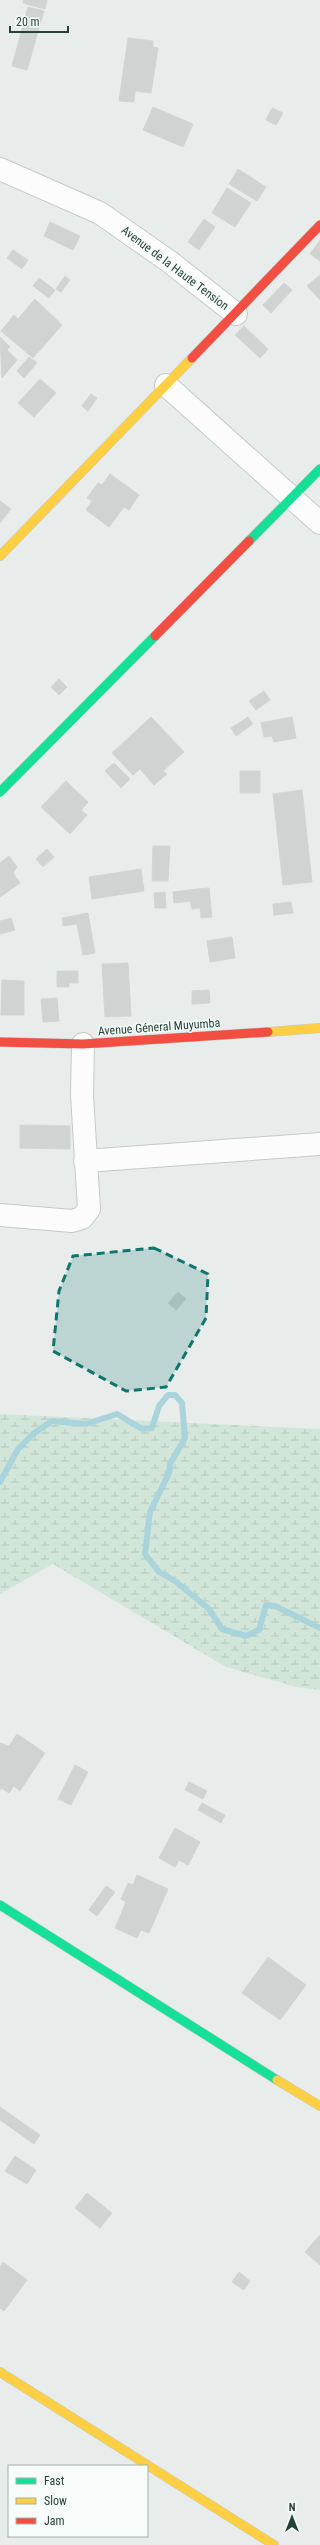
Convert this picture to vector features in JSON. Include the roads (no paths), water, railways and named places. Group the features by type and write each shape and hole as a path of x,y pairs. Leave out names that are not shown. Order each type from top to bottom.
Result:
{"street":[{"name":"Avenue de la Haute Tension","path":"0,556 236,314 170,262 100,213 4,175"},
{"path":"236,314 320,225"},
{"path":"166,385 320,523"},
{"path":"0,792 320,469"},
{"name":"Avenue Géneral Muyumba","path":"0,1042 83,1044 320,1028"},
{"path":"0,1215 72,1221 82,1218 89,1209 85,1161 83,1044"},
{"path":"85,1161 320,1144"},
{"path":"0,1905 72,1954 320,2106"},
{"path":"0,2372 147,2465"},
{"path":"148,2465 274,2545"}],"waterway":[{"path":"0,1482 18,1449 33,1434 52,1421 86,1424 117,1414 142,1429 152,1428 159,1406 168,1395 175,1395 182,1403 185,1438 170,1464 169,1473 150,1512 145,1554 159,1572 175,1581 209,1609 222,1629 246,1636 259,1630 266,1605 275,1606 320,1628"}]}
